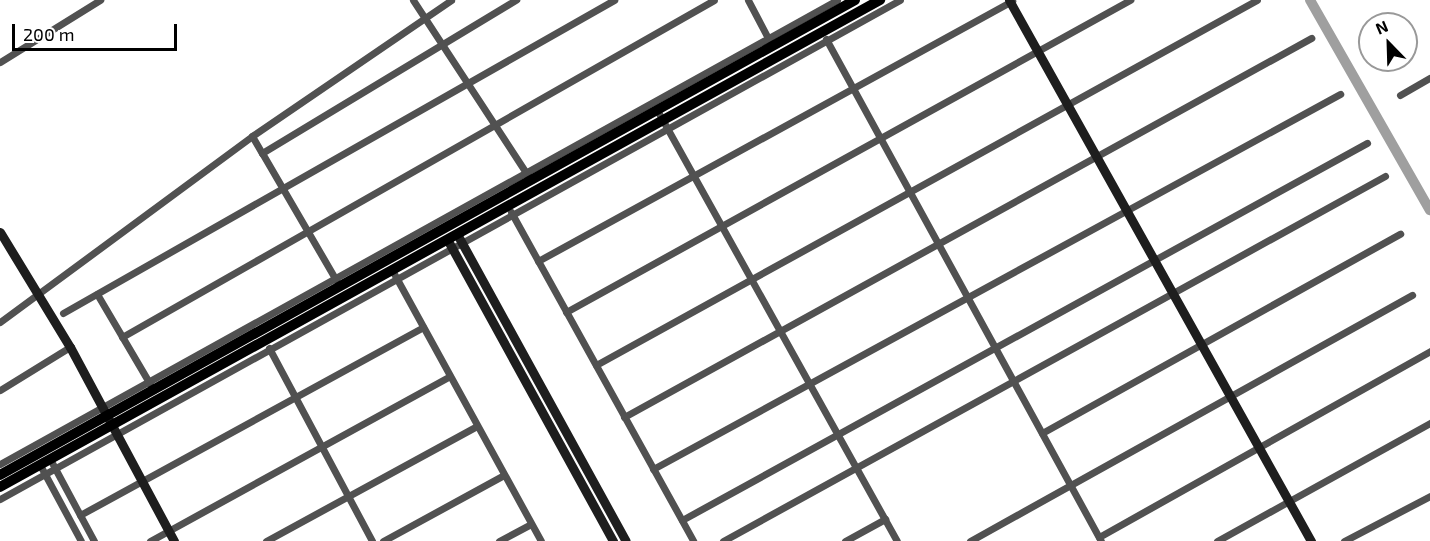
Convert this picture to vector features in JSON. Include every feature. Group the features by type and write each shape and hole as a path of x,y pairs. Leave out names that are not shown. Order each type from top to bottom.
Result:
{"main road":[{"path":"0,474 150,385 264,340 337,281 507,206 528,177 663,119 770,43 855,0"},
{"path":"0,487 48,467 118,429 264,340 454,241 507,206 663,119 824,36 880,0"},
{"path":"1011,0 1096,158 1311,541"},
{"path":"0,232 118,429 171,529 181,541"},
{"path":"454,241 613,541"},
{"path":"454,241 626,541"},
{"path":"171,529 174,541"}],"street":[{"path":"0,62 100,0"},
{"path":"413,0 528,177"},
{"path":"0,322 252,136 451,0"},
{"path":"262,153 441,43 516,0"},
{"path":"63,313 614,0"},
{"path":"122,337 714,0"},
{"path":"748,0 770,43"},
{"path":"97,294 150,385 770,43 837,0"},
{"path":"900,0 824,36 1100,539 1430,351"},
{"path":"538,261 695,177 1011,0"},
{"path":"566,312 1130,0"},
{"path":"596,365 1257,0"},
{"path":"624,417 1311,38"},
{"path":"1400,95 1430,78"},
{"path":"653,469 1340,94"},
{"path":"663,119 897,541"},
{"path":"252,136 337,281"},
{"path":"682,520 1367,143"},
{"path":"723,541 1385,176"},
{"path":"507,206 693,541"},
{"path":"1042,433 1400,234"},
{"path":"394,274 541,541"},
{"path":"970,541 1412,295"},
{"path":"80,515 423,327"},
{"path":"264,340 372,541"},
{"path":"0,390 70,347"},
{"path":"150,541 450,376"},
{"path":"0,464 107,411"},
{"path":"1217,541 1430,423"},
{"path":"266,541 477,426"},
{"path":"0,500 48,467"},
{"path":"48,467 80,515 94,541"},
{"path":"48,467 81,541"},
{"path":"383,541 504,475"},
{"path":"1344,541 1430,496"},
{"path":"845,541 885,519"},
{"path":"499,541 531,524"}],"waterway":[{"path":"1310,0 1430,210"}]}
